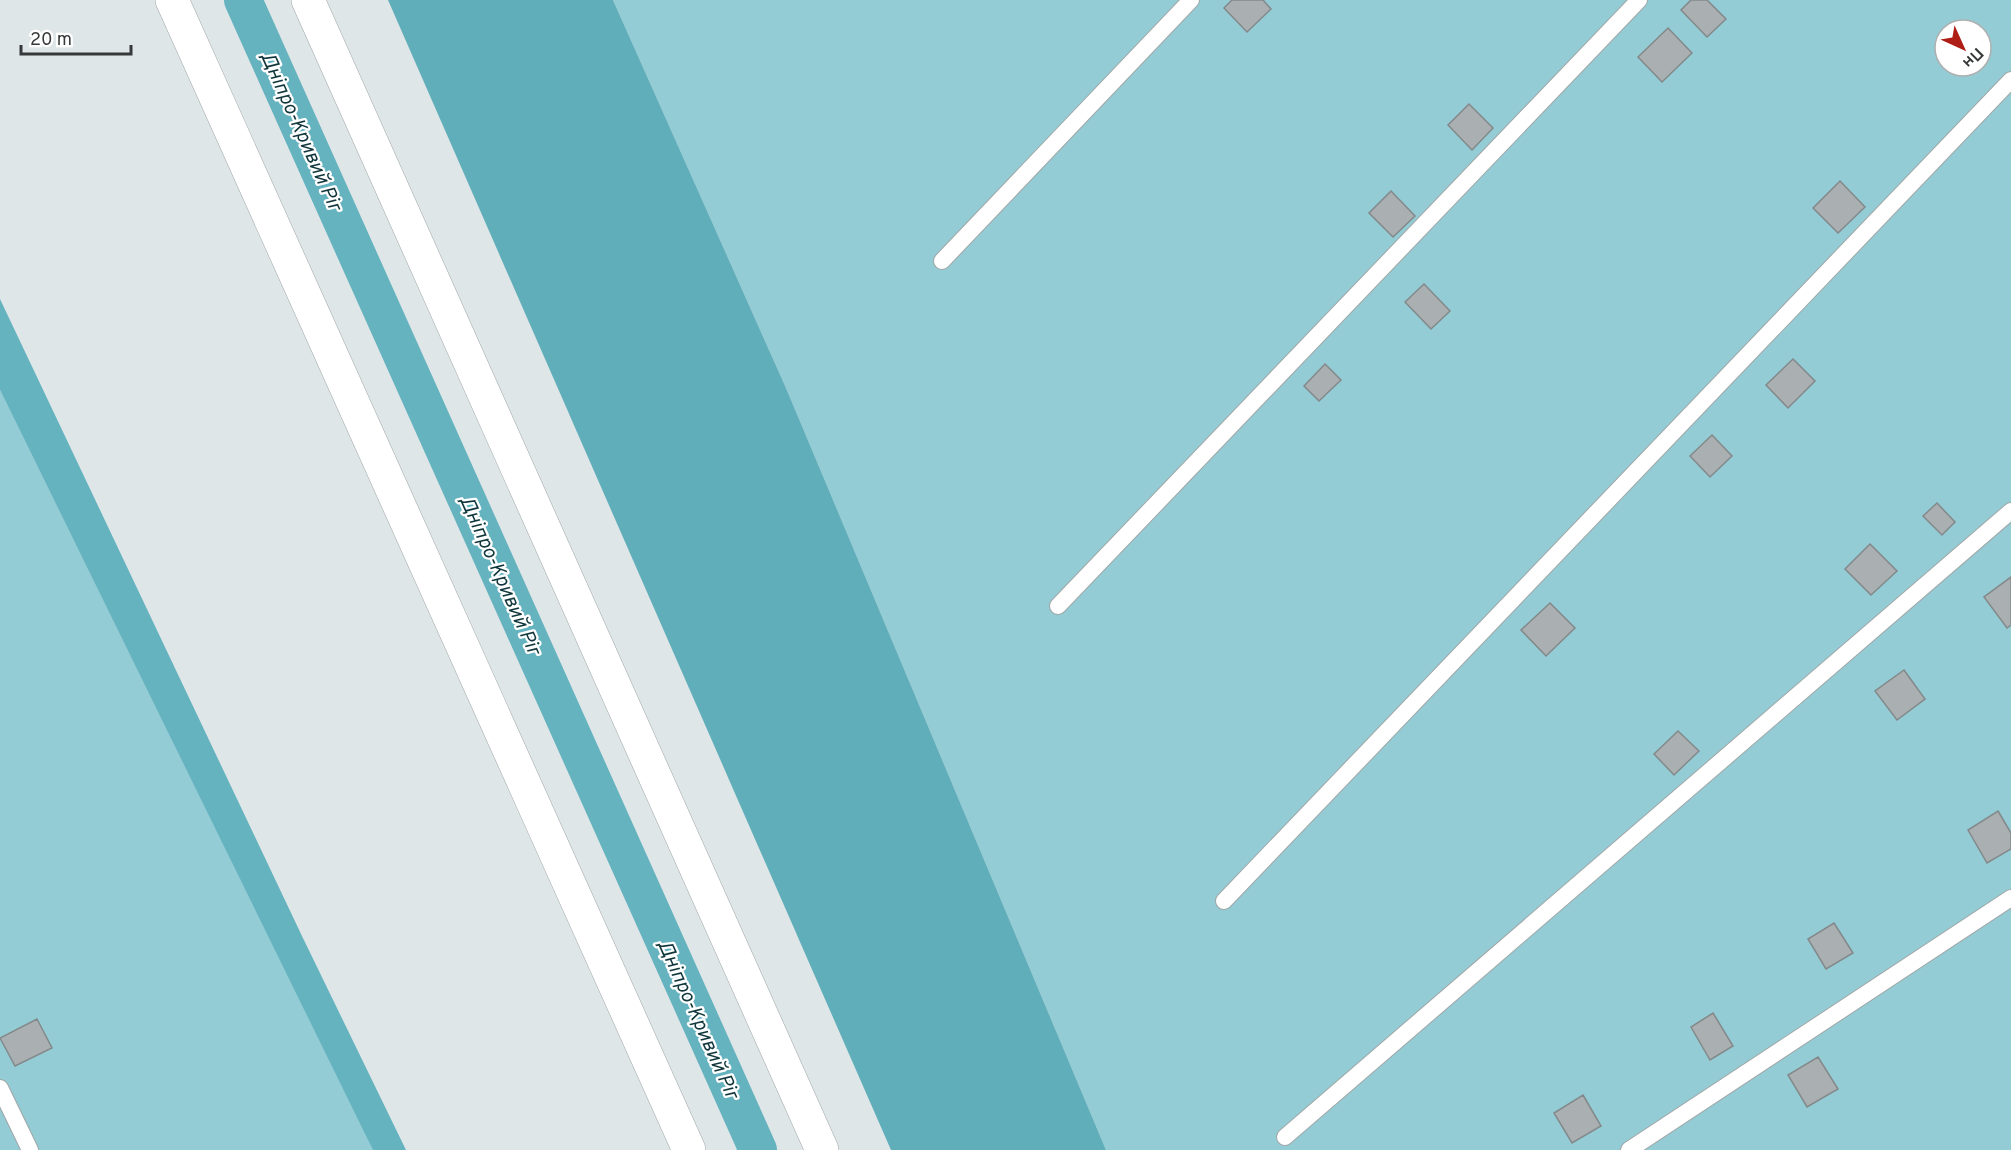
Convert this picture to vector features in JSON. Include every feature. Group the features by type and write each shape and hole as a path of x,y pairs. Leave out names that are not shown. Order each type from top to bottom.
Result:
{"street":[{"path":"172,0 689,1150"},
{"path":"308,0 822,1150"}],"lane":[{"path":"942,261 1191,0"},
{"path":"1058,606 1639,0"},
{"path":"1224,901 2011,80"},
{"path":"1285,1137 2011,511"},
{"path":"1629,1150 2011,898"},
{"path":"0,1088 30,1150"}],"shaded area":[{"path":"388,0 613,0 786,388 1106,1150 891,1150"},
{"path":"613,0 2011,0 2011,1150 1106,1150 786,388"},
{"path":"0,299 406,1150 373,1150 0,390"},
{"path":"0,390 366,1134 373,1150 0,1150"}],"building":[{"path":"1232,0 1263,0 1271,9 1247,32 1224,8"},
{"path":"1691,0 1707,0 1726,19 1707,37 1681,10"},
{"path":"1668,28 1692,53 1662,82 1638,57"},
{"path":"1469,104 1493,128 1472,150 1448,125"},
{"path":"1840,181 1865,207 1838,233 1813,208"},
{"path":"1391,191 1415,216 1393,237 1369,213"},
{"path":"1424,284 1450,311 1431,329 1405,302"},
{"path":"1793,359 1815,381 1788,408 1766,385"},
{"path":"1325,364 1341,380 1319,401 1304,386"},
{"path":"1712,435 1732,456 1710,477 1690,456"},
{"path":"1937,503 1955,522 1942,535 1923,516"},
{"path":"1870,544 1897,571 1871,595 1845,569"},
{"path":"2011,577 2011,625 2007,628 1984,597"},
{"path":"1550,603 1575,628 1546,656 1521,630"},
{"path":"1904,670 1925,699 1897,720 1875,691"},
{"path":"1678,731 1699,751 1674,775 1654,754"},
{"path":"1998,811 2011,833 2011,849 1987,863 1968,830"},
{"path":"1834,923 1853,953 1826,969 1808,939"},
{"path":"1713,1013 1733,1046 1710,1060 1691,1027"},
{"path":"37,1019 52,1048 15,1066 0,1038"},
{"path":"1818,1057 1838,1089 1807,1107 1788,1075"},
{"path":"1583,1095 1601,1126 1572,1143 1554,1113"}],"waterway":[{"name":"Дніпро-Кривий Ріг","path":"243,0 758,1150"}]}
